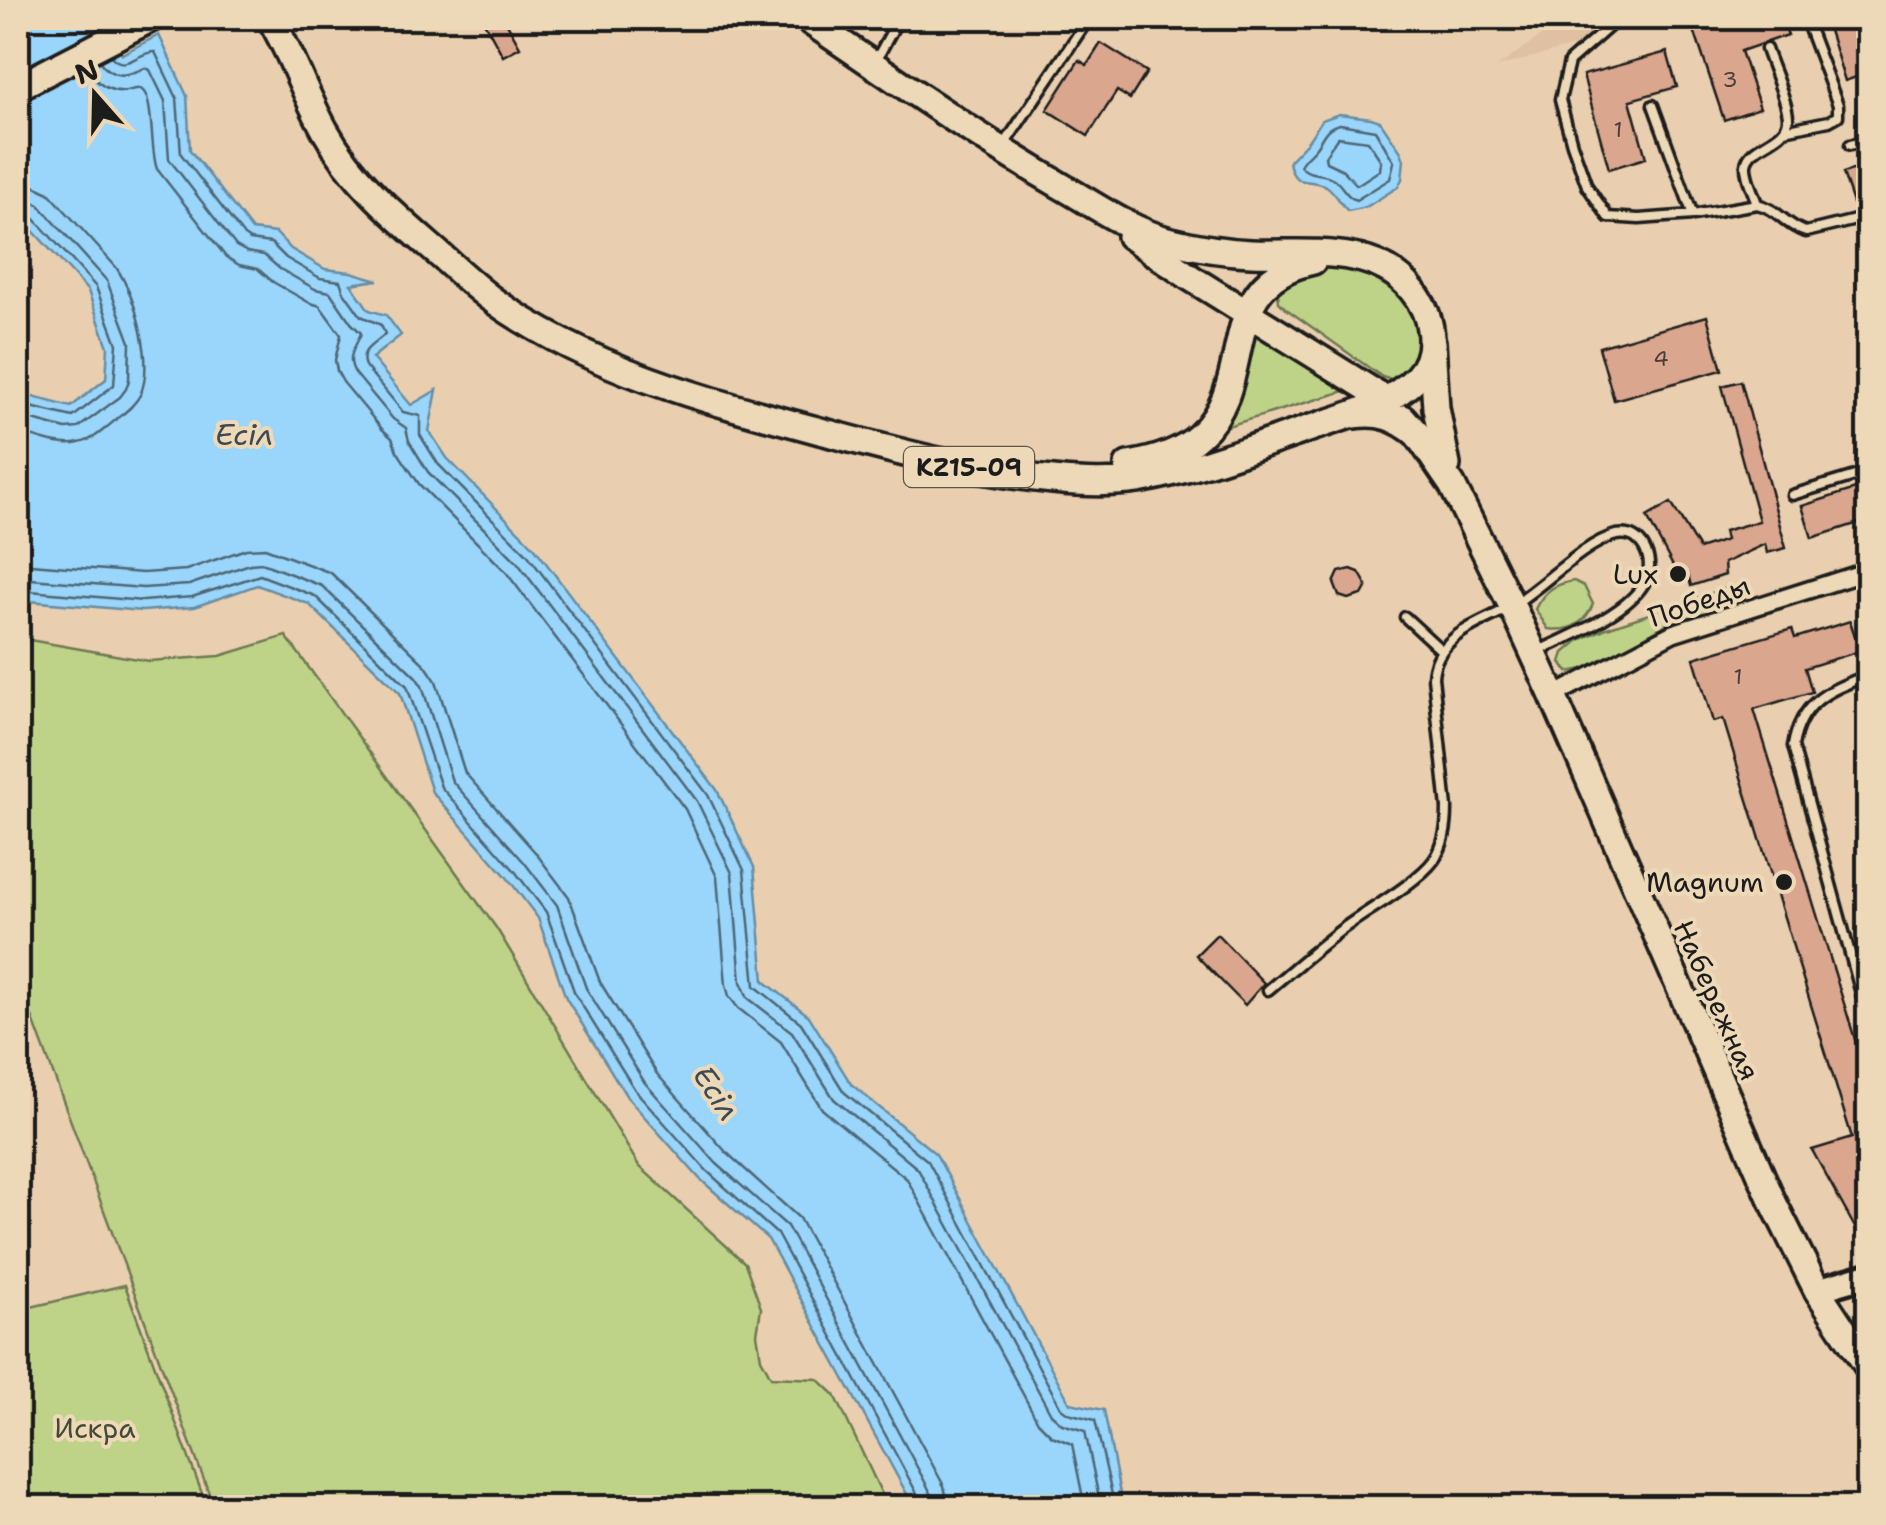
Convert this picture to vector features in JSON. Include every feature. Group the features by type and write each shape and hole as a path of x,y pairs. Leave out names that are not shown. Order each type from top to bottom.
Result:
{"main road":[{"path":"18,87 152,18"},
{"name":"KZ15-09","path":"270,18 330,139 384,206 488,296 560,340 622,370 694,397 969,467 1052,480 1114,482 1218,459 1384,399 1417,377 1432,341"},
{"path":"805,18 1191,278 1384,399"},
{"path":"1027,166 1159,238 1229,252 1350,256 1380,266 1415,293 1424,309 1432,341"},
{"path":"1247,312 1261,289 1281,272 1308,262 1350,256"},
{"path":"1281,272 1271,289 1271,309 1278,326 1296,343"},
{"name":"KZ15-09","path":"560,340 662,380 774,410 1053,464 1124,466 1190,444 1206,429 1224,398 1247,312"},
{"name":"Набережная","path":"1432,341 1436,408 1452,485"},
{"name":"Набережная","path":"1384,399 1417,434 1452,485 1553,696 1772,1200 1817,1290 1868,1367"},
{"path":"1331,421 1378,414 1401,422 1417,434"},
{"path":"1817,1290 1868,1275"}],"street":[{"name":"Победы","path":"1553,696 1674,633 1863,573"}],"lane":[{"path":"874,65 899,18"},
{"path":"1619,18 1569,62 1560,100 1587,186 1608,218 1693,215 1757,204 1806,232 1868,218"},
{"path":"1784,130 1829,122 1838,116 1838,105 1805,18"},
{"path":"1001,148 1087,21"},
{"path":"1757,204 1747,161 1787,125 1787,112 1766,50"},
{"path":"1653,105 1693,215"},
{"path":"1850,145 1868,140"},
{"path":"1792,495 1868,472"},
{"path":"1268,990 1434,860 1447,827 1432,677 1442,651 1459,634 1512,606 1595,544 1618,535 1637,538 1645,549 1647,581 1616,612 1533,654"},
{"path":"1863,573 1868,609"},
{"path":"1405,617 1442,651"},
{"path":"1868,675 1815,702 1798,723 1793,746 1868,1019"}],"shaded area":[{"path":"1566,18 1626,18 1600,39 1497,67"}],"green space":[{"path":"1329,266 1384,284 1408,307 1418,341 1417,363 1405,373 1393,379 1382,377 1279,302 1277,286 1304,269"},
{"path":"1256,323 1358,387 1221,428 1243,388"},
{"path":"1574,581 1584,586 1593,604 1590,611 1576,625 1548,629 1535,609 1550,589"},
{"path":"1745,582 1744,595 1737,604 1665,625 1593,667 1568,672 1561,662 1564,653 1579,640 1604,629"},
{"path":"286,636 497,929 639,1166 745,1263 761,1308 757,1334 761,1358 771,1377 818,1379 835,1395 888,1507 214,1507 18,979 18,638 149,661 220,656"},
{"name":"Искра","path":"125,1285 207,1507 18,1507 18,1310"}],"water":[{"name":"Есіл","path":"18,18 105,18 122,54 159,35 187,96 190,150 252,230 276,233 291,249 325,269 378,280 351,284 369,310 386,315 401,335 372,358 411,405 437,390 429,431 447,458 534,547 717,790 754,867 764,981 809,1016 851,1084 936,1154 1070,1403 1104,1410 1121,1499 1126,1507 914,1507 768,1239 700,1179 627,1097 566,998 538,918 432,792 400,693 309,604 257,585 194,607 142,611 18,600 18,393 71,407 106,379 108,347 88,291 25,222 18,221"},
{"path":"1339,114 1380,121 1404,160 1398,187 1366,207 1348,211 1326,186 1298,179 1289,161 1322,120"}],"building":[{"path":"482,18 504,18 520,47 503,56"},
{"path":"1724,18 1782,18 1788,35 1741,51 1760,108 1724,120 1693,27"},
{"path":"1825,18 1865,18 1868,73 1845,81"},
{"path":"1101,43 1147,72 1130,99 1117,91 1088,136 1047,110 1079,60 1087,65"},
{"path":"1667,52 1677,87 1630,100 1646,158 1609,169 1583,75"},
{"path":"1868,165 1868,201 1854,206 1843,173"},
{"path":"1707,316 1722,370 1614,400 1599,347"},
{"path":"1741,381 1786,548 1767,553 1765,544 1724,563 1725,575 1691,586 1688,574 1674,568 1647,517 1671,503 1699,549 1726,540 1724,531 1759,521 1722,386"},
{"path":"1868,485 1868,520 1812,538 1802,506"},
{"path":"1339,572 1359,572 1367,586 1362,595 1348,599 1339,596 1334,583"},
{"path":"1850,621 1860,651 1805,668 1812,692 1754,709 1868,1082 1868,1251 1812,1150 1852,1138 1723,719 1713,722 1694,658 1792,629 1795,638"},
{"path":"1217,934 1264,983 1245,1005 1196,955"}],"place":[{"name":"Lux","path":"1678,574"},
{"name":"Magnum","path":"1784,882"}]}
